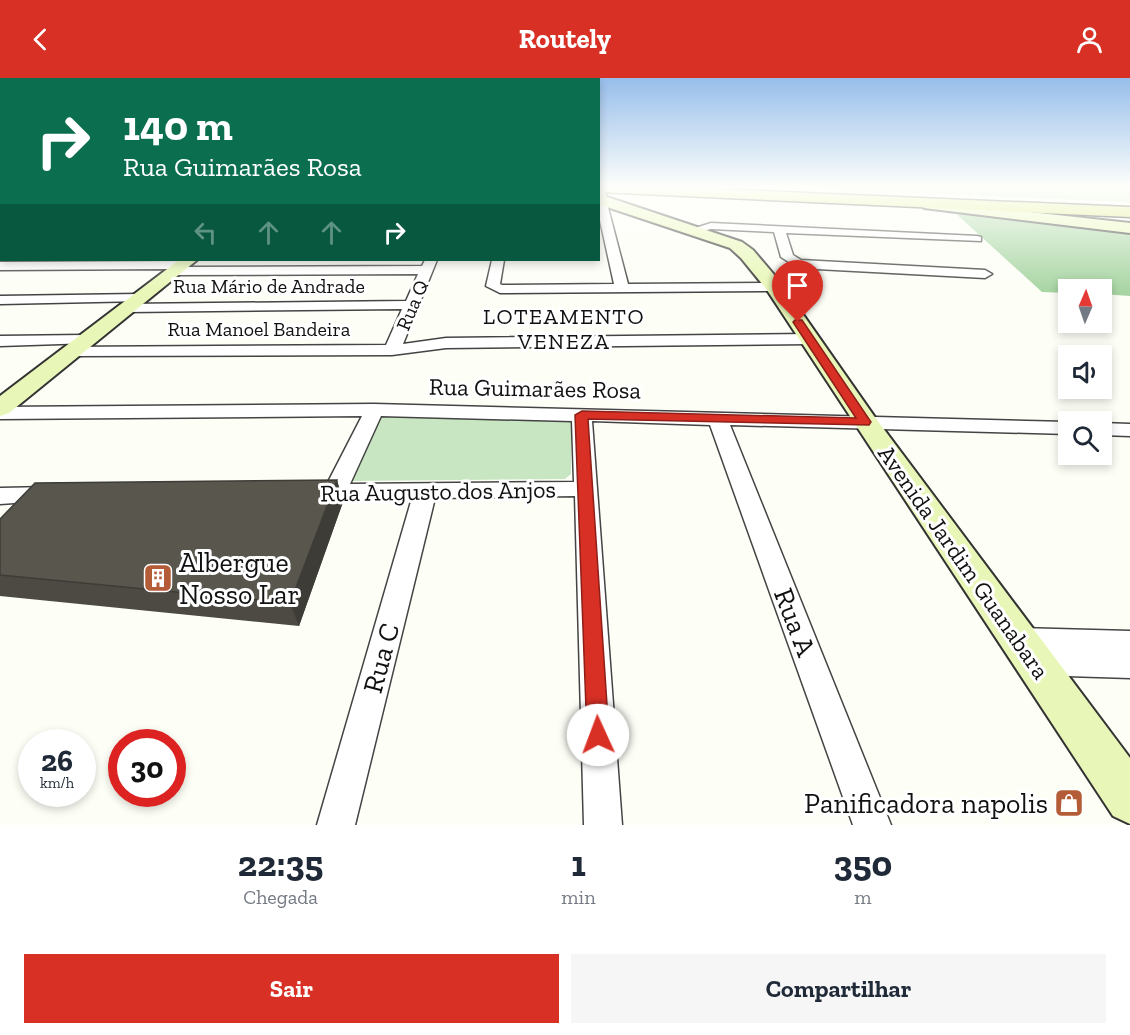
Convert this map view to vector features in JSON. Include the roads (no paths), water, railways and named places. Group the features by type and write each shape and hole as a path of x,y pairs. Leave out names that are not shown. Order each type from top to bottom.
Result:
{"street":[{"path":"606,223 622,288"},
{"name":"Avenida Jardim Guanabara","path":"676,223 736,245 747,254 774,288 865,422 1130,799"},
{"path":"1093,223 1130,228"},
{"path":"695,230 709,226 977,239"},
{"path":"779,229 787,257 798,264 985,274"},
{"path":"934,237 968,273"},
{"path":"498,261 494,286 510,289 774,288"},
{"path":"5,400 182,265"},
{"path":"0,266 429,265"},
{"name":"Rua Q","path":"394,346 429,265"},
{"name":"Rua Mário de Andrade","path":"0,300 411,305"},
{"name":"Rua Manoel Bandeira","path":"0,341 78,345 394,346 446,343 810,339"},
{"path":"335,492 374,410"},
{"name":"Rua Guimarães Rosa","path":"0,413 374,410 1058,428"},
{"path":"582,415 603,825"},
{"name":"Rua A","path":"718,419 872,825"},
{"path":"1112,429 1130,430"},
{"name":"Rua Augusto dos Anjos","path":"287,492 587,489"},
{"name":"Rua C","path":"336,825 425,491"},
{"path":"0,496 72,495"},
{"path":"1027,651 1130,644"},
{"path":"1027,651 1130,665"}],"place":[{"name":"Albergue Nosso Lar","path":"158,578"},
{"name":"Panificadora napolis","path":"1069,803"}],"district":[{"name":"LOTEAMENTO VENEZA","path":"564,328"}]}
